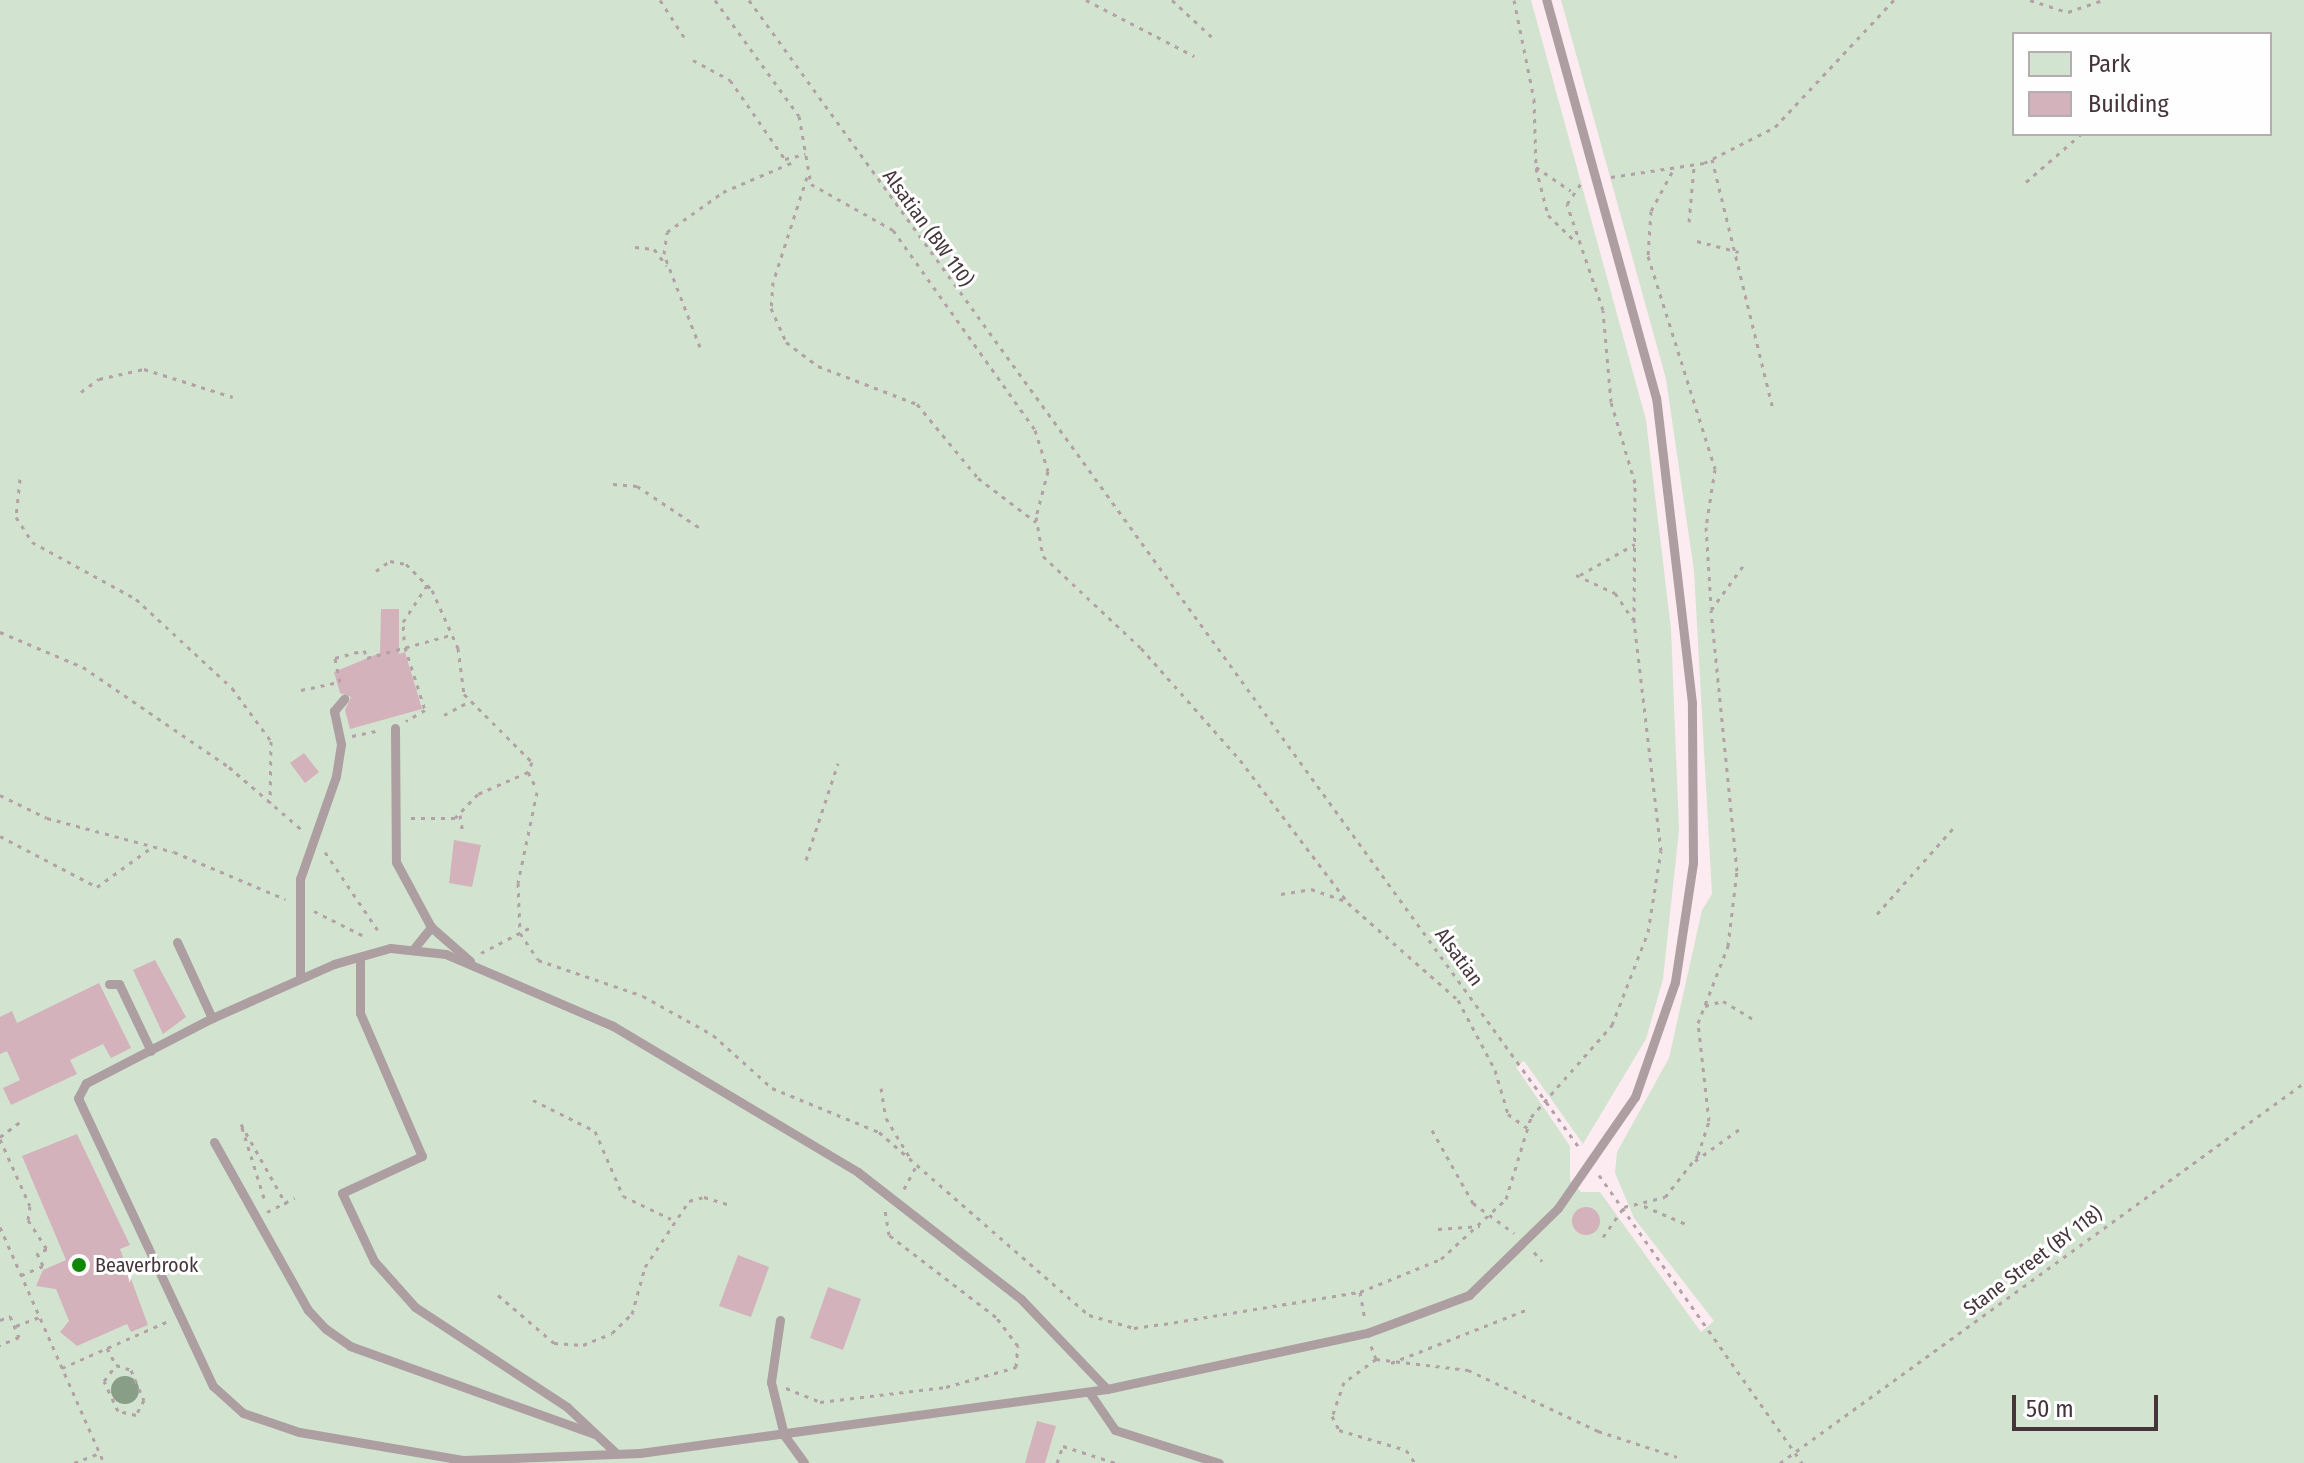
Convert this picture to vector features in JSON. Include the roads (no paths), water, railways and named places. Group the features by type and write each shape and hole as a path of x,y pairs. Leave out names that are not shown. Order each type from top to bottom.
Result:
{"lane":[{"path":"1107,1389 1021,1299 898,1200 626,1033 475,966 415,947 390,948 300,978 212,1018 86,1083 78,1098 213,1386 243,1413 299,1432 463,1460 615,1452 784,1435 1089,1392 1107,1389 1367,1333 1469,1295 1503,1268 1592,1167 1659,1045 1693,863 1692,703 1672,496 1631,297 1594,179 1546,0"},
{"path":"300,978 300,879 336,776 340,739 334,711 344,699"},
{"path":"395,728 393,819 396,862 431,927 475,966"},
{"path":"415,947 431,927"},
{"path":"177,942 212,1018"},
{"path":"360,958 360,1013 422,1156 342,1193 374,1261 415,1307 597,1435 615,1452"},
{"path":"109,984 119,984 151,1051"},
{"path":"214,1142 326,1329 350,1346 597,1435"},
{"path":"780,1320 771,1382 784,1435 804,1463"},
{"path":"1089,1392 1115,1430 1219,1463"}],"place":[{"name":"Beaverbrook","path":"79,1265"}]}
